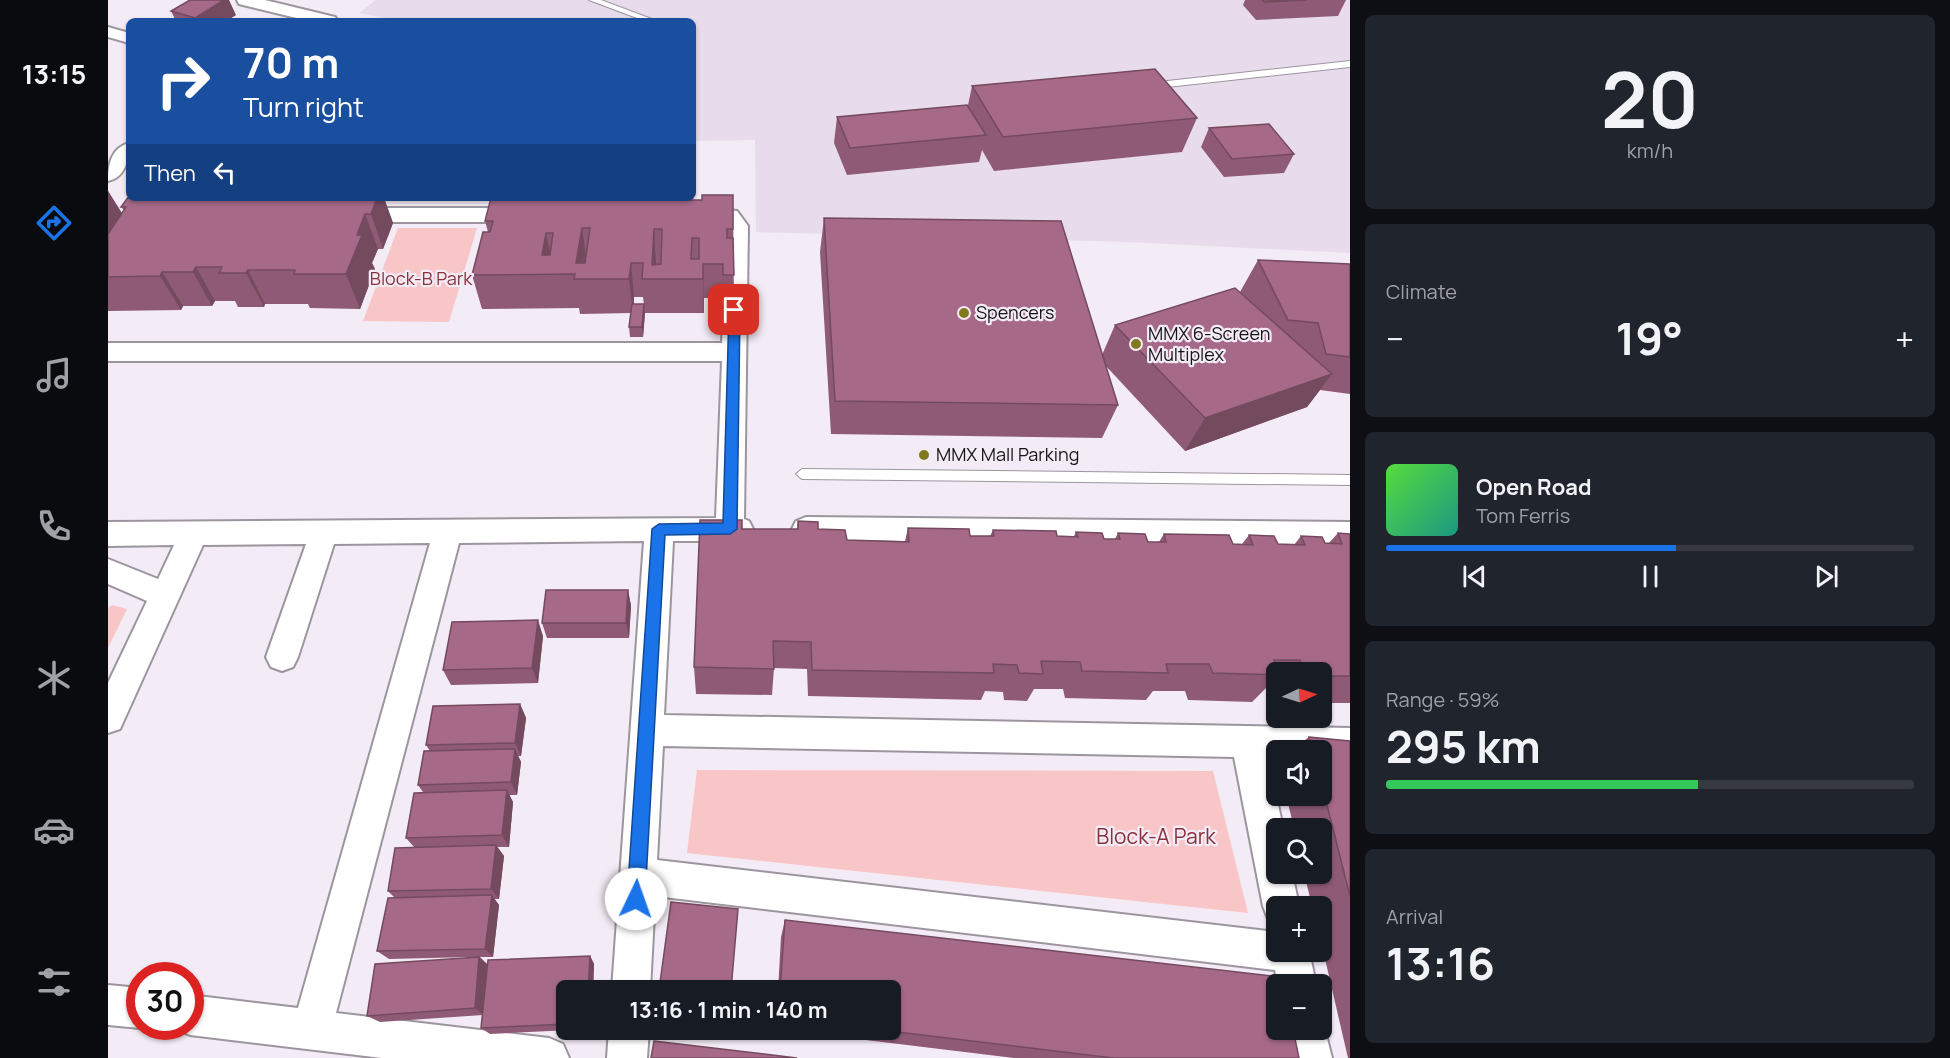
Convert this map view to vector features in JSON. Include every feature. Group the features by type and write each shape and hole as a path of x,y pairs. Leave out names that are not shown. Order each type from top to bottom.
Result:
{"street":[{"path":"245,0 317,18"},
{"path":"108,32 126,37"},
{"path":"108,175 126,153"},
{"path":"329,215 543,214"},
{"path":"673,214 720,214 735,220 737,226 730,529"},
{"path":"108,352 733,352"},
{"path":"632,980 659,529"},
{"path":"108,534 774,529 1350,534"},
{"path":"312,1029 448,531"},
{"path":"282,657 324,532"},
{"path":"108,718 194,534"},
{"path":"108,571 165,596"},
{"path":"646,730 1350,744"},
{"path":"1248,743 1279,896"},
{"path":"638,876 1292,963"},
{"path":"108,1005 126,1007"},
{"path":"204,1016 549,1058"},
{"path":"627,1058 628,1040"},
{"path":"1308,1040 1312,1058"}],"lane":[{"path":"593,0 644,18"},
{"path":"1136,88 1350,64"},
{"path":"802,474 1350,480"}],"shaded area":[{"path":"376,0 1350,0 1350,253 1128,242 756,232 755,140 696,141 696,18 385,18 359,13"}],"green space":[{"name":"Block-B Park","path":"398,228 477,228 449,322 363,321"},
{"path":"112,605 127,609 108,648 108,608"},
{"name":"Block-A Park","path":"697,770 1213,771 1248,913 687,853"}],"building":[{"path":"190,0 224,0 195,18 171,11"},
{"path":"1262,0 1306,0 1264,2"},
{"path":"1155,69 1197,118 1003,137 972,86"},
{"path":"967,105 986,135 850,148 837,117"},
{"path":"1269,124 1294,154 1232,159 1209,128"},
{"path":"702,195 733,195 733,229 727,229 727,238 733,238 734,275 723,275 723,264 703,264 703,279 642,279 643,263 631,263 629,279 574,279 575,274 472,275 483,232 490,232 493,221 485,221 490,201 702,200","holes":["582,228 590,228 585,263 576,263","654,229 662,229 661,264 652,265","546,233 553,233 550,255 542,255","692,238 699,238 699,259 691,259"]},
{"path":"126,200 376,201 371,214 365,214 357,235 362,235 346,274 294,274 295,270 248,270 246,273 219,273 222,267 196,267 193,272 162,272 160,276 108,277 108,234 126,207 121,207"},
{"path":"824,218 1061,221 1118,405 835,401"},
{"path":"1258,260 1350,264 1350,357 1326,354 1318,323 1288,320"},
{"path":"1235,288 1332,374 1205,418 1115,325"},
{"path":"632,304 644,304 642,327 629,327"},
{"path":"700,520 742,520 742,529 798,529 798,521 818,522 818,529 845,530 847,540 909,542 908,528 969,529 970,536 994,536 993,530 1056,531 1057,536 1078,537 1076,532 1102,533 1104,539 1120,539 1118,533 1145,534 1148,542 1166,542 1164,534 1229,535 1233,544 1253,545 1249,535 1274,536 1278,544 1305,545 1301,536 1322,537 1325,543 1342,544 1338,533 1350,534 1350,676 1332,676 1332,662 1301,662 1300,660 1266,662 1266,675 1213,673 1209,664 1166,664 1168,673 1082,671 1080,662 1041,661 1043,674 1019,673 1017,665 993,664 994,673 812,670 811,642 773,641 774,669 694,667"},
{"path":"546,590 628,590 626,623 542,623"},
{"path":"538,620 532,668 443,670 452,622"},
{"path":"520,704 515,743 426,745 433,706"},
{"path":"1309,737 1350,741 1350,896 1327,806 1332,806 1332,740 1310,740"},
{"path":"515,749 511,782 418,785 424,751"},
{"path":"507,790 502,835 406,838 414,793"},
{"path":"496,845 491,889 388,891 395,848"},
{"path":"492,895 485,949 377,951 388,898"},
{"path":"671,902 738,909 732,980 660,980"},
{"path":"785,920 1266,975 1266,1040 1295,1040 1299,1058 1113,1058 901,1032 901,980 781,980"},
{"path":"590,956 589,980 556,980 556,1025 481,1028 488,960"},
{"path":"479,957 475,1008 367,1016 375,964"},
{"path":"654,1041 797,1058 651,1058"}],"place":[{"name":"Spencers","path":"964,313"},
{"name":"MMX 6-Screen Multiplex","path":"1136,344"},
{"name":"MMX Mall Parking","path":"924,455"}],"route":[{"path":"636,899 659,529 730,529 734,310"}]}
